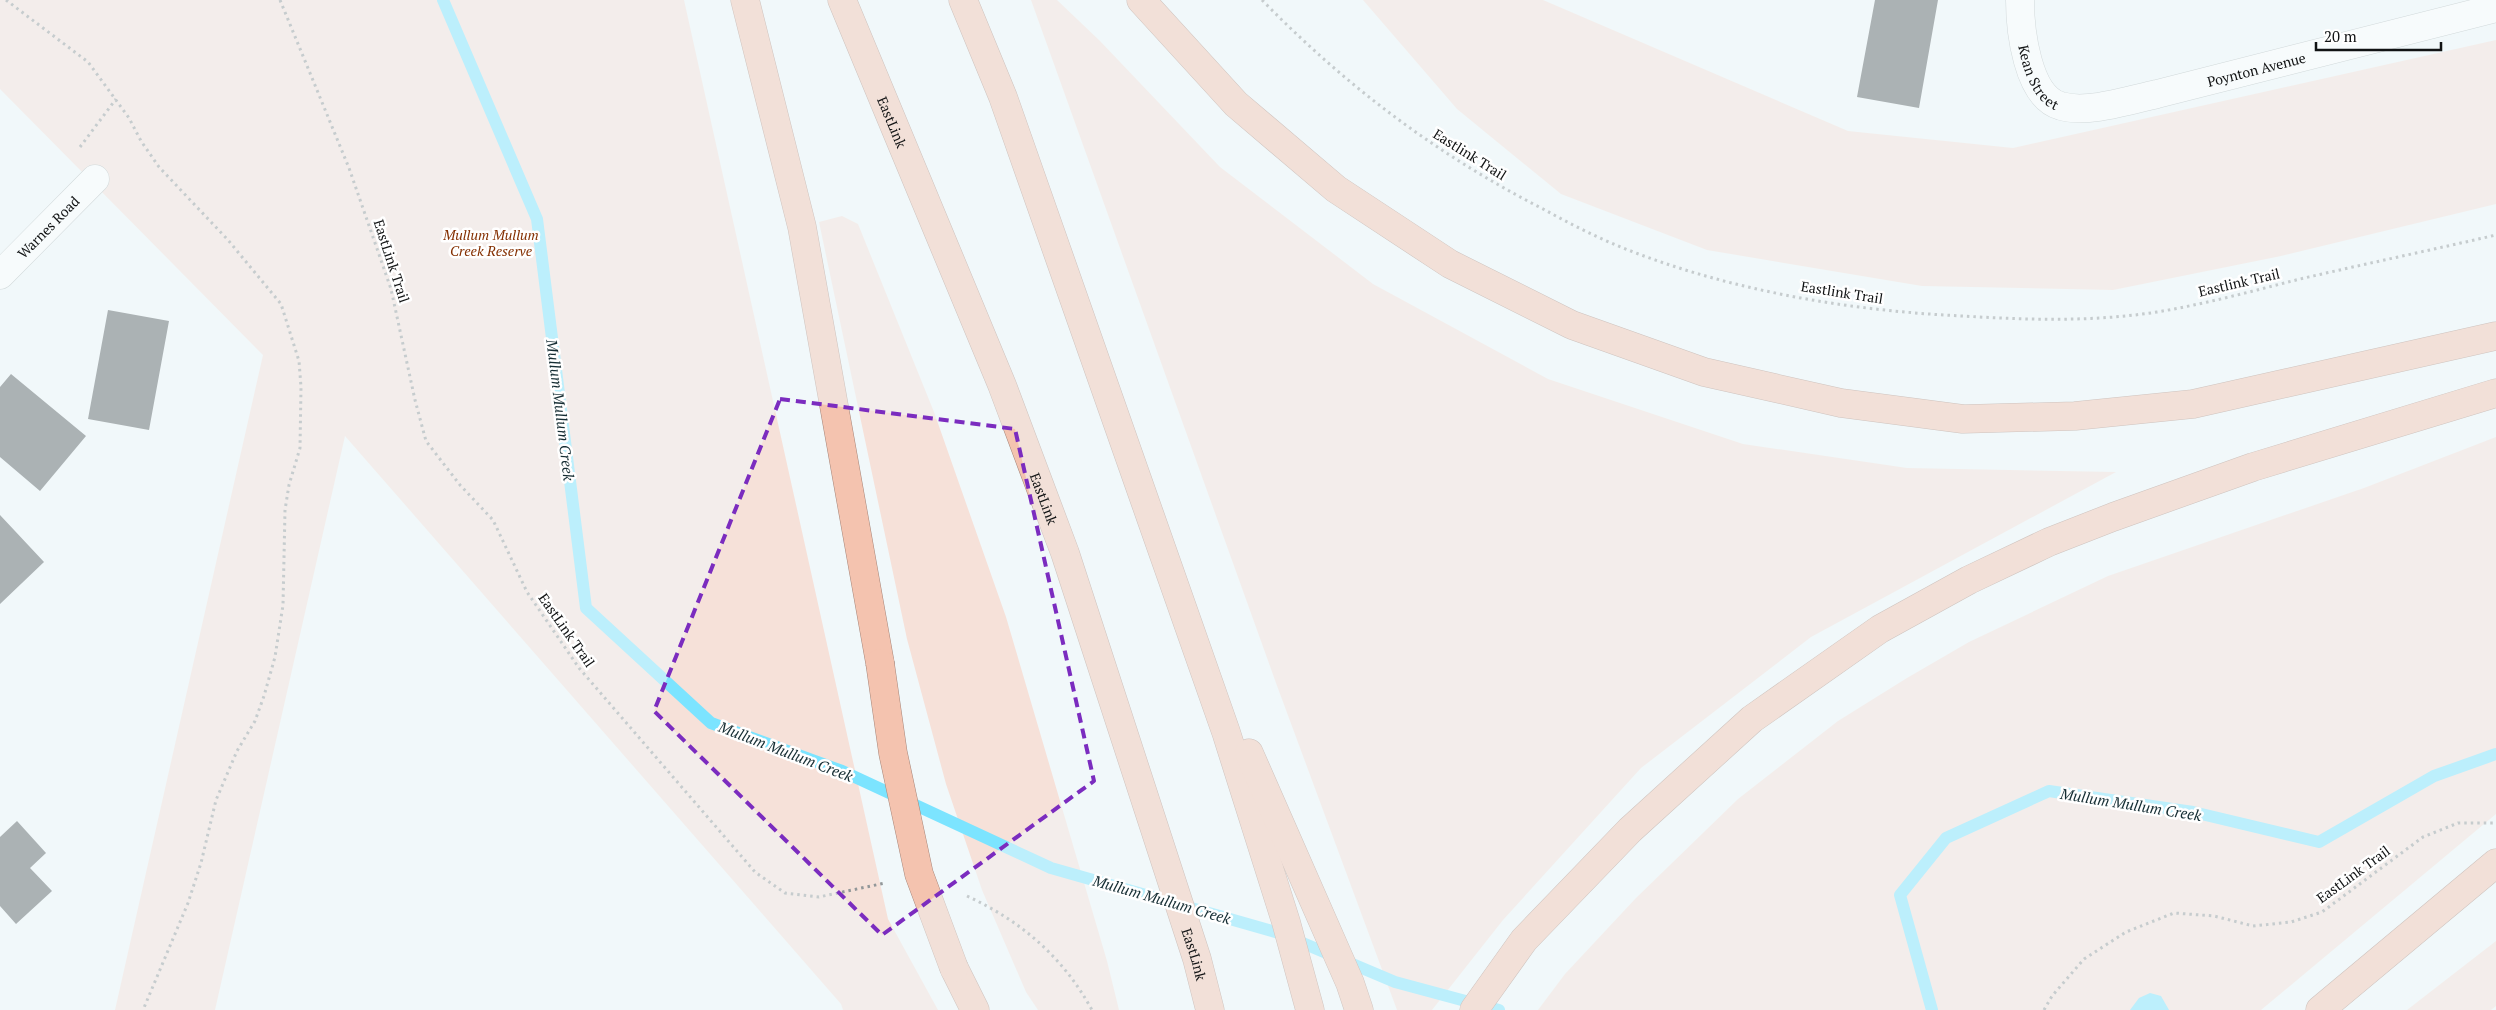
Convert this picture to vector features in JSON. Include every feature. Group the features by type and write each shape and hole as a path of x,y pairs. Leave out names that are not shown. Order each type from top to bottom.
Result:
{"highway":[{"path":"745,0 802,227 880,663 893,753 919,874 954,968 975,1010"},
{"name":"EastLink","path":"842,0 1002,385 1065,552 1197,959 1210,1010"},
{"path":"963,0 1003,97 1178,597 1234,735 1350,983 1359,1010"},
{"path":"1141,0 1236,104 1336,189 1425,248 1450,264 1572,325 1704,372 1841,403 1963,419 2075,416 2193,404 2496,336"},
{"path":"1474,1010 1524,940 1630,830 1752,719 1880,629 1969,580 2049,542 2253,467 2496,393"},
{"path":"1234,735 1310,1010"},
{"path":"2320,1010 2496,863"}],"street":[{"name":"Kean Street","path":"2020,0 2020,24 2030,68 2041,91 2051,101 2060,106 2075,108 2102,105"},
{"name":"Poynton Avenue","path":"2102,105 2157,94 2496,8"},
{"name":"Warnes Road","path":"0,275 96,179"}],"path":[{"path":"6,0 24,16 88,62 116,99 159,167 228,240 281,304 299,361 301,387 300,448 288,485 285,510 283,605 275,657 255,721 236,751 216,800 201,864 188,903 143,1010"},
{"name":"EastLink Trail","path":"280,0 349,168 391,288 415,400 426,441 460,485 493,520 527,592 579,668 755,872 785,893 819,897 890,882"},
{"name":"Eastlink Trail","path":"1262,0 1346,80 1389,114 1445,153 1512,194 1580,229 1635,253 1709,277 1774,293 1849,306 1923,314 2006,318 2082,318 2155,312 2496,235"},
{"path":"96,179 79,162 80,146 116,99"},
{"name":"EastLink Trail","path":"2044,1010 2052,996 2084,959 2126,932 2174,913 2214,916 2253,926 2291,922 2322,912 2423,837 2458,823 2496,822"},
{"path":"966,895 991,907 1027,930 1055,958 1092,1010"}],"highlighted area":[{"path":"780,399 1015,429 1094,781 882,935 654,711"}],"green space":[{"name":"Mullum Mullum Creek Reserve","path":"0,0 684,0 888,919 938,1010 843,1010 841,1004 345,436 215,1010 115,1010 263,355 0,89"},
{"path":"1031,0 1057,0 1100,41 1220,167 1373,284 1548,379 1743,444 1907,468 2116,472 1811,637 1641,768 1503,920 1432,1010 1397,1010 1276,683"},
{"path":"1363,0 1543,0 1848,131 2013,148 2496,40 2496,204 2281,256 2113,290 1922,286 1707,250 1561,194 1457,109"},
{"path":"842,216 858,224 934,412 1006,617 1107,961 1119,1010 1038,1010 1026,992 982,890 946,784 907,639 819,222"},
{"path":"2496,437 2496,814 2261,1010 1538,1010 1565,974 1636,898 1738,799 1838,721 1907,678 1969,642 2108,576 2364,488"},
{"path":"2496,941 2496,1006 2491,1010 2407,1010"}],"water":[{"path":"2150,993 2161,996 2169,1010 2130,1010 2139,998"}],"building":[{"path":"1875,0 1938,0 1919,108 1857,97"},
{"path":"108,310 169,321 149,430 88,419"},
{"path":"11,374 86,436 40,491 0,457 0,387"},
{"path":"0,515 44,562 0,604"},
{"path":"17,821 46,853 30,868 52,891 16,924 0,906 0,837"}],"waterway":[{"name":"Mullum Mullum Creek","path":"443,0 537,219 586,608 711,723 842,771 1051,868 1279,933 1395,982 1499,1010"},
{"name":"Mullum Mullum Creek","path":"1932,1010 1900,895 1946,838 2049,791 2193,812 2319,842 2434,776 2496,754"}]}
